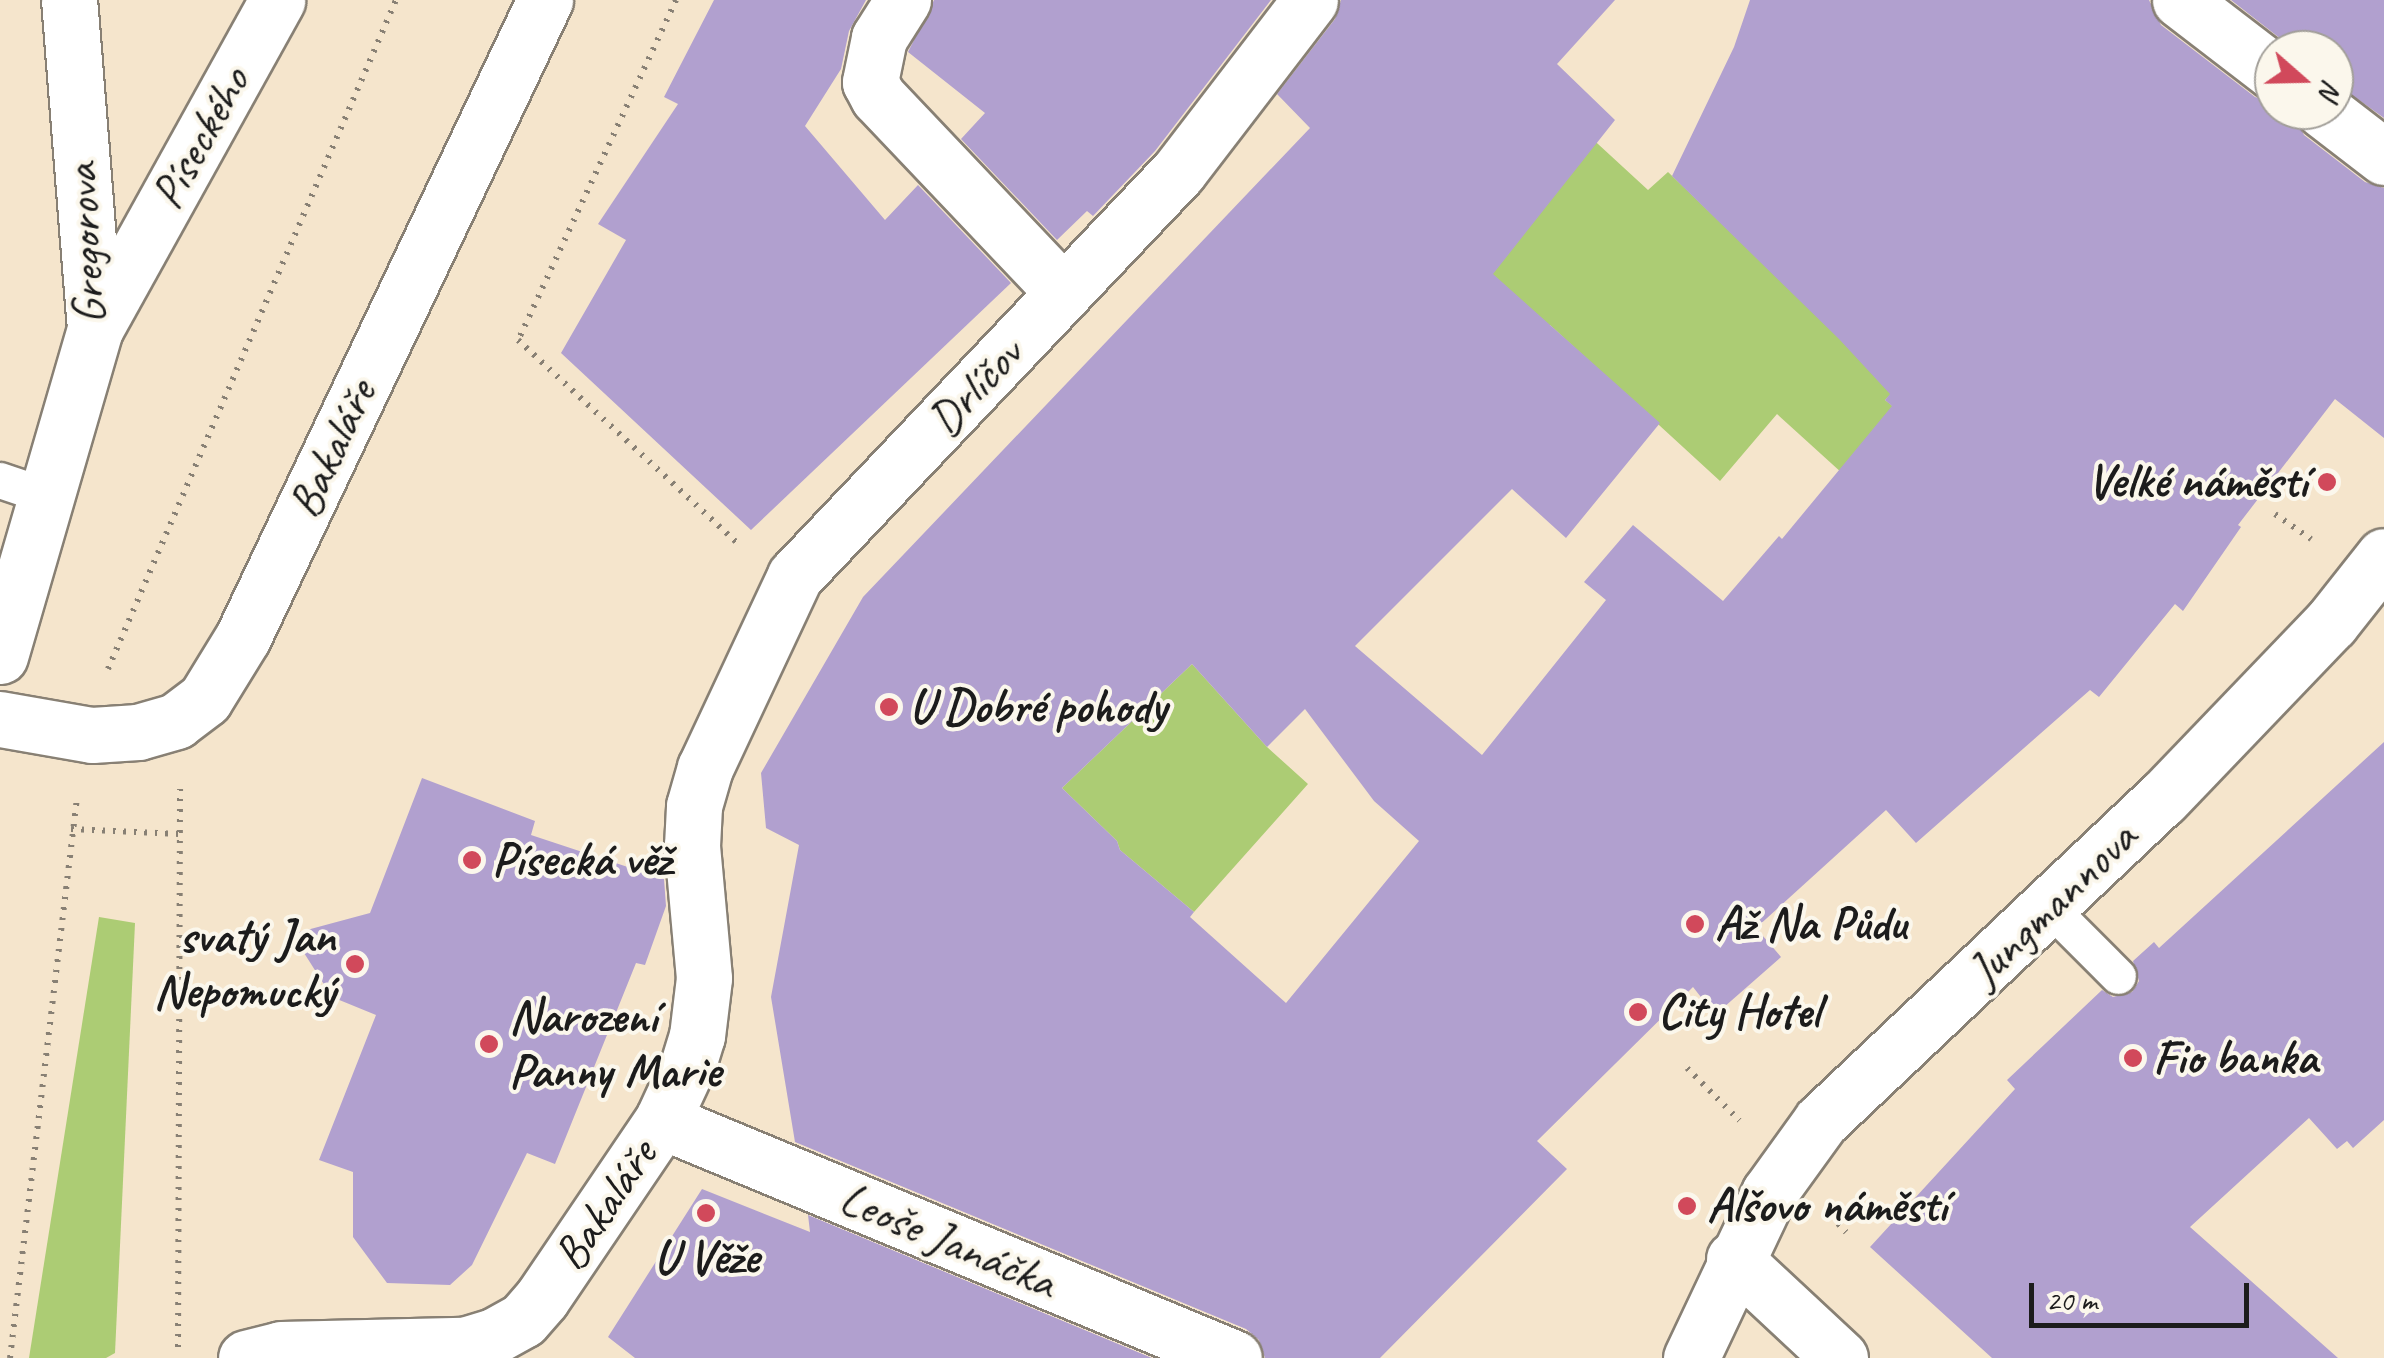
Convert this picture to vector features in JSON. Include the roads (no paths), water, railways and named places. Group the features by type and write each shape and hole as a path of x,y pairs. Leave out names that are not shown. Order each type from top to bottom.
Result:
{"street":[{"name":"Gregorova","path":"0,656 24,488 95,329 70,0"},
{"name":"Píseckého","path":"95,329 277,0"},
{"name":"Bakaláře","path":"0,719 92,735 138,732 176,720 205,700 243,638 545,0"},
{"path":"903,0 879,38 870,82 878,97 1064,293"},
{"name":"Drlíčov","path":"694,806 705,768 795,576 1178,171 1310,0"},
{"path":"2180,0 2254,57"},
{"path":"2349,130 2384,157"},
{"name":"Jungmannova","path":"1734,1260 1769,1193 1821,1121 2050,908 2318,637 2384,556"},
{"name":"Bakaláře","path":"246,1358 281,1349 464,1344 494,1336 523,1320 662,1121 688,1065 702,1007 694,806"},
{"name":"Leoše Janáčka","path":"662,1121 1234,1358"},
{"path":"1690,1358 1734,1260 1840,1358"}],"lane":[{"path":"2050,908 2118,976"}],"place":[{"name":"Velké náměstí","path":"2327,482"},
{"name":"U Dobré pohody","path":"889,707"},
{"name":"Písecká věž","path":"472,860"},
{"name":"Až Na Půdu","path":"1695,924"},
{"name":"svatý Jan Nepomucký","path":"355,964"},
{"name":"City Hotel","path":"1638,1012"},
{"name":"Narození Panny Marie","path":"489,1044"},
{"name":"Fio banka","path":"2133,1058"},
{"name":"Alšovo náměstí","path":"1687,1206"},
{"name":"U Věže","path":"706,1213"}]}
